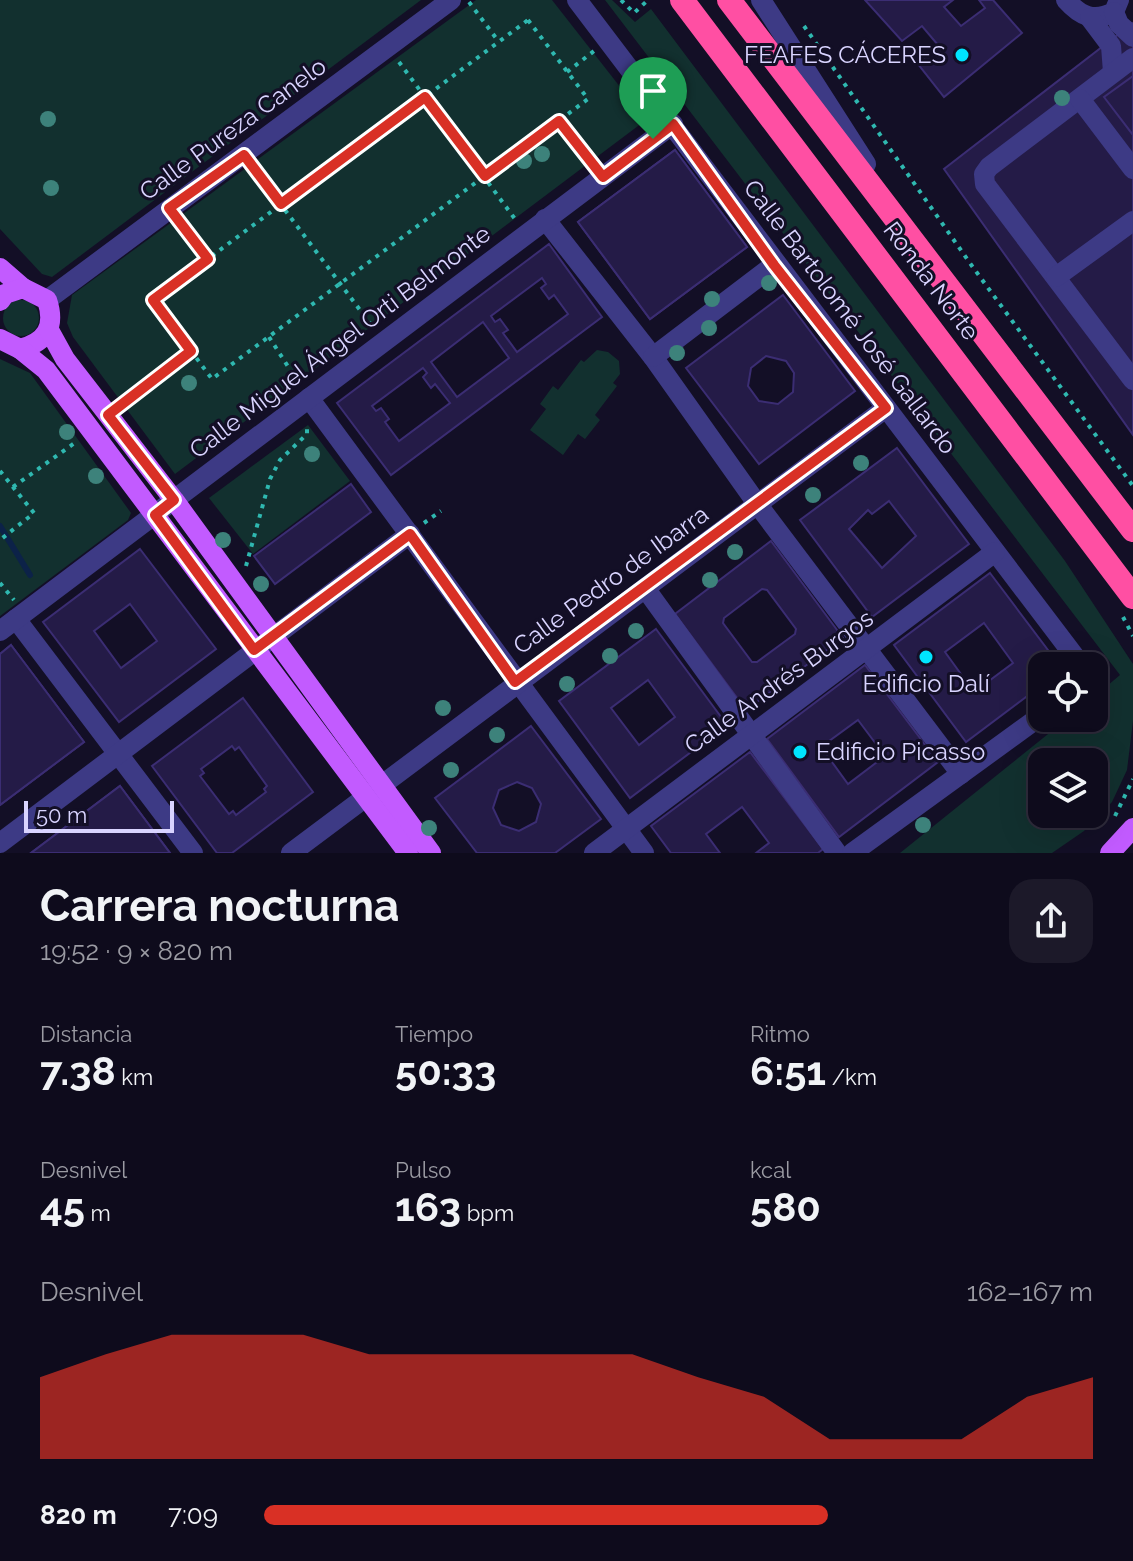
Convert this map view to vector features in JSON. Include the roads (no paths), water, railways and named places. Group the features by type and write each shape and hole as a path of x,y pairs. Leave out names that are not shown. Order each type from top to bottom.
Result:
{"highway":[{"name":"Ronda Norte","path":"682,0 1133,597"},
{"name":"Ronda Norte","path":"729,0 1133,530"}],"main road":[{"path":"0,268 23,288 47,300 51,311 49,330 38,344 20,349"},
{"path":"0,301 5,294 23,288"},
{"path":"49,330 65,359 275,636 373,791 408,853"},
{"path":"0,339 20,349 46,370 254,650 373,791 431,853"},
{"path":"1110,853 1133,828"}],"street":[{"name":"Calle Pureza Canelo","path":"47,300 451,0"},
{"name":"Calle Bartolomé José Gallardo","path":"577,0 673,124 774,265 1071,652"},
{"path":"761,0 936,272"},
{"path":"1066,0 1076,11 1090,18 1111,46 1113,72"},
{"path":"1090,18 1101,18 1120,3"},
{"path":"1120,3 1119,24 1133,37"},
{"path":"1133,58 989,167 984,174 985,184 1133,380"},
{"path":"1080,99 1133,169"},
{"name":"Calle Miguel Ángel Orti Belmonte","path":"8,625 673,124"},
{"path":"545,219 653,357 758,505 961,774"},
{"path":"1056,277 1133,221"},
{"path":"653,357 774,265"},
{"path":"309,398 515,682 644,853"},
{"name":"Calle Pedro de Ibarra","path":"291,853 515,682 886,408"},
{"path":"0,843 410,534"},
{"name":"Calle Andrés Burgos","path":"594,853 749,733 868,649 995,552"},
{"path":"645,588 837,853"},
{"path":"8,625 117,755 193,853"},
{"path":"852,853 895,818 1028,725"}],"waterway":[{"path":"0,526 30,575"}],"place":[{"name":"FEAFES CÁCERES","path":"962,55"},
{"name":"Edificio Dalí","path":"926,657"},
{"name":"Edificio Picasso","path":"800,752"}]}
